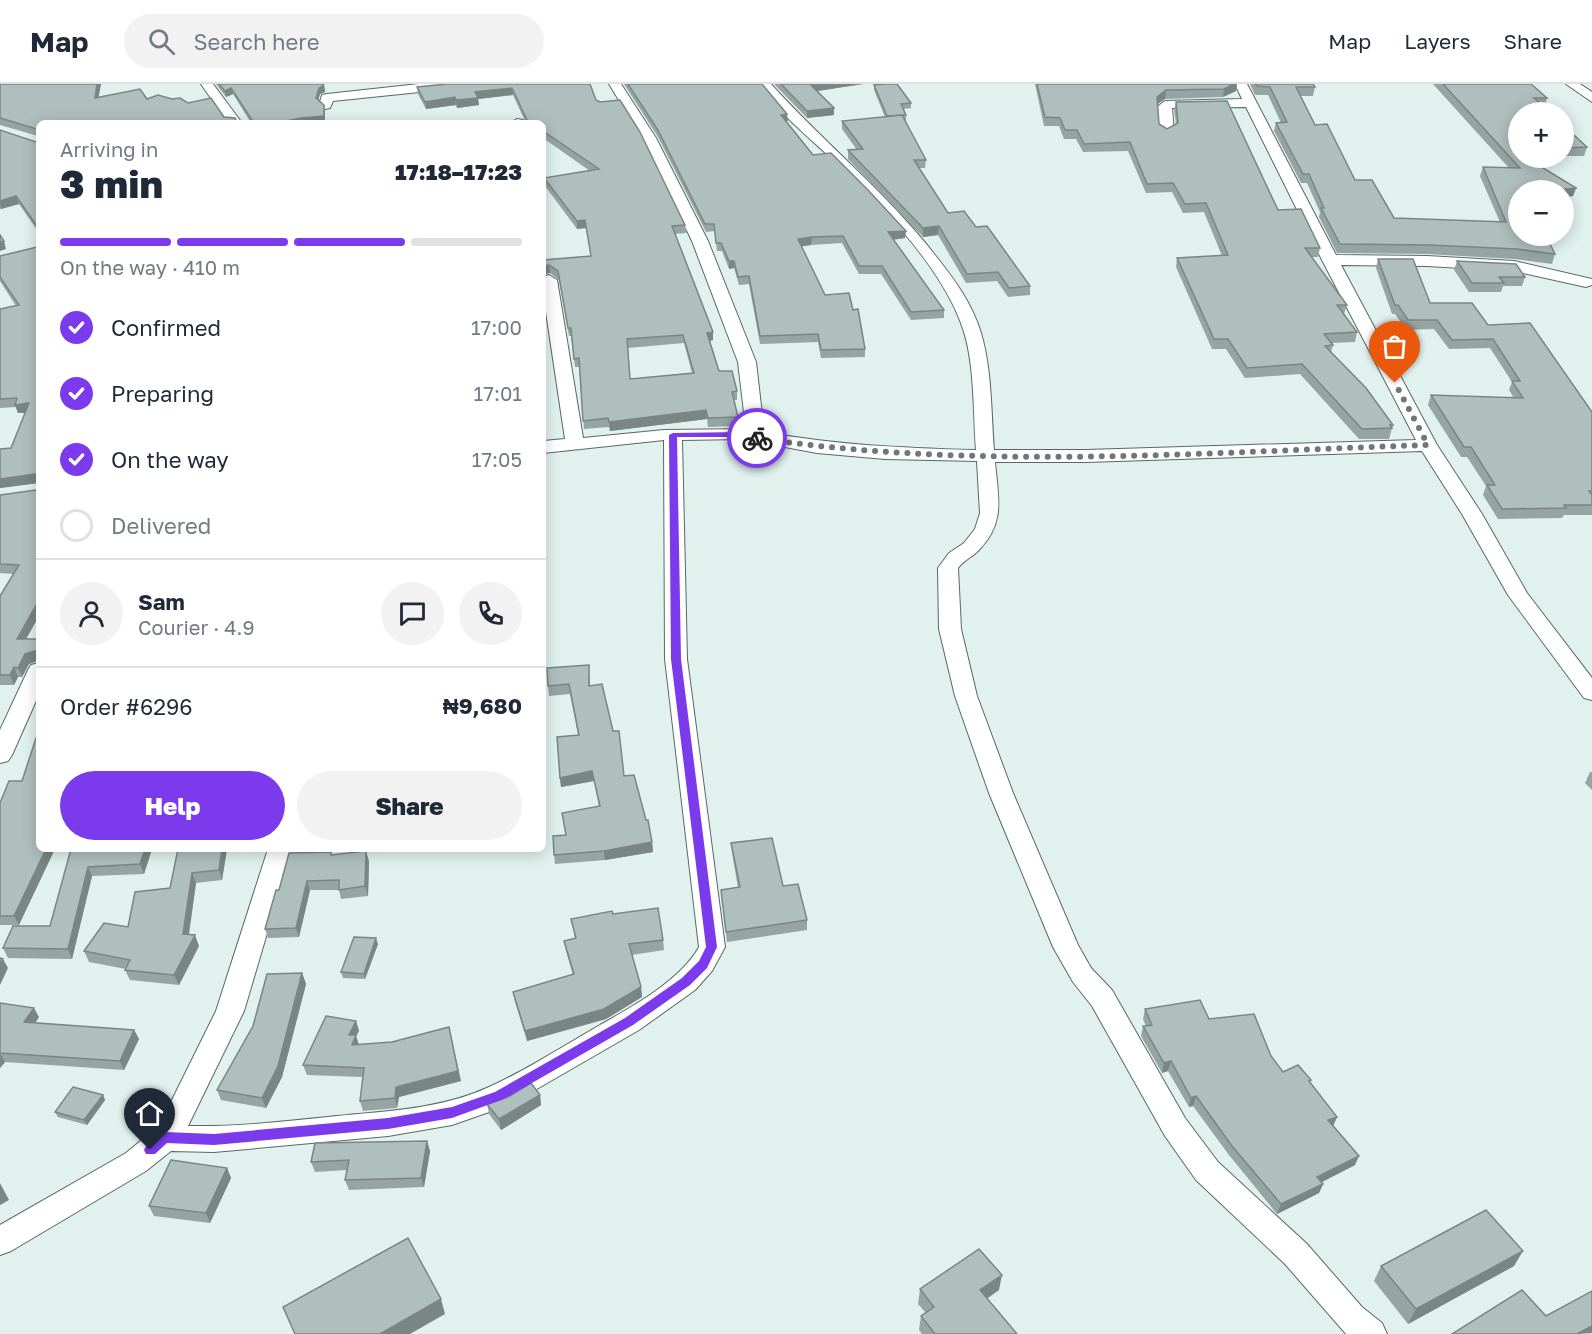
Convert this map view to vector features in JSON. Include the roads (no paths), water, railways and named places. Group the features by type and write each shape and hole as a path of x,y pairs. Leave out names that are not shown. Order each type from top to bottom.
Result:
{"street":[{"path":"207,84 233,120"},
{"path":"325,105 327,99 345,95 458,84"},
{"path":"615,84 649,138 700,241 747,362 756,438"},
{"path":"764,84 797,121 838,157 906,227 953,288 972,332 977,352 990,513 985,530 971,547 956,557 948,568 950,629 966,696 994,772 1066,947 1082,975 1102,998 1175,1127 1207,1171 1296,1254 1351,1318 1371,1334"},
{"path":"1241,84 1330,260 1428,445 1472,514 1518,595 1592,693"},
{"path":"1572,84 1592,98"},
{"path":"1167,132 1164,107 1170,104 1251,103"},
{"path":"1330,260 1427,261 1514,266 1586,282"},
{"path":"549,280 575,444"},
{"path":"546,447 673,435 742,434 756,438 885,453 986,456 1086,456 1428,445"},
{"path":"165,1138 214,1139 290,1133 388,1123 452,1113 500,1096 629,1022 686,982 703,964 712,947 676,659 673,435"},
{"path":"0,755 36,677"},
{"path":"0,1241 136,1162 165,1138 182,1109 230,1011 279,852"}]}
